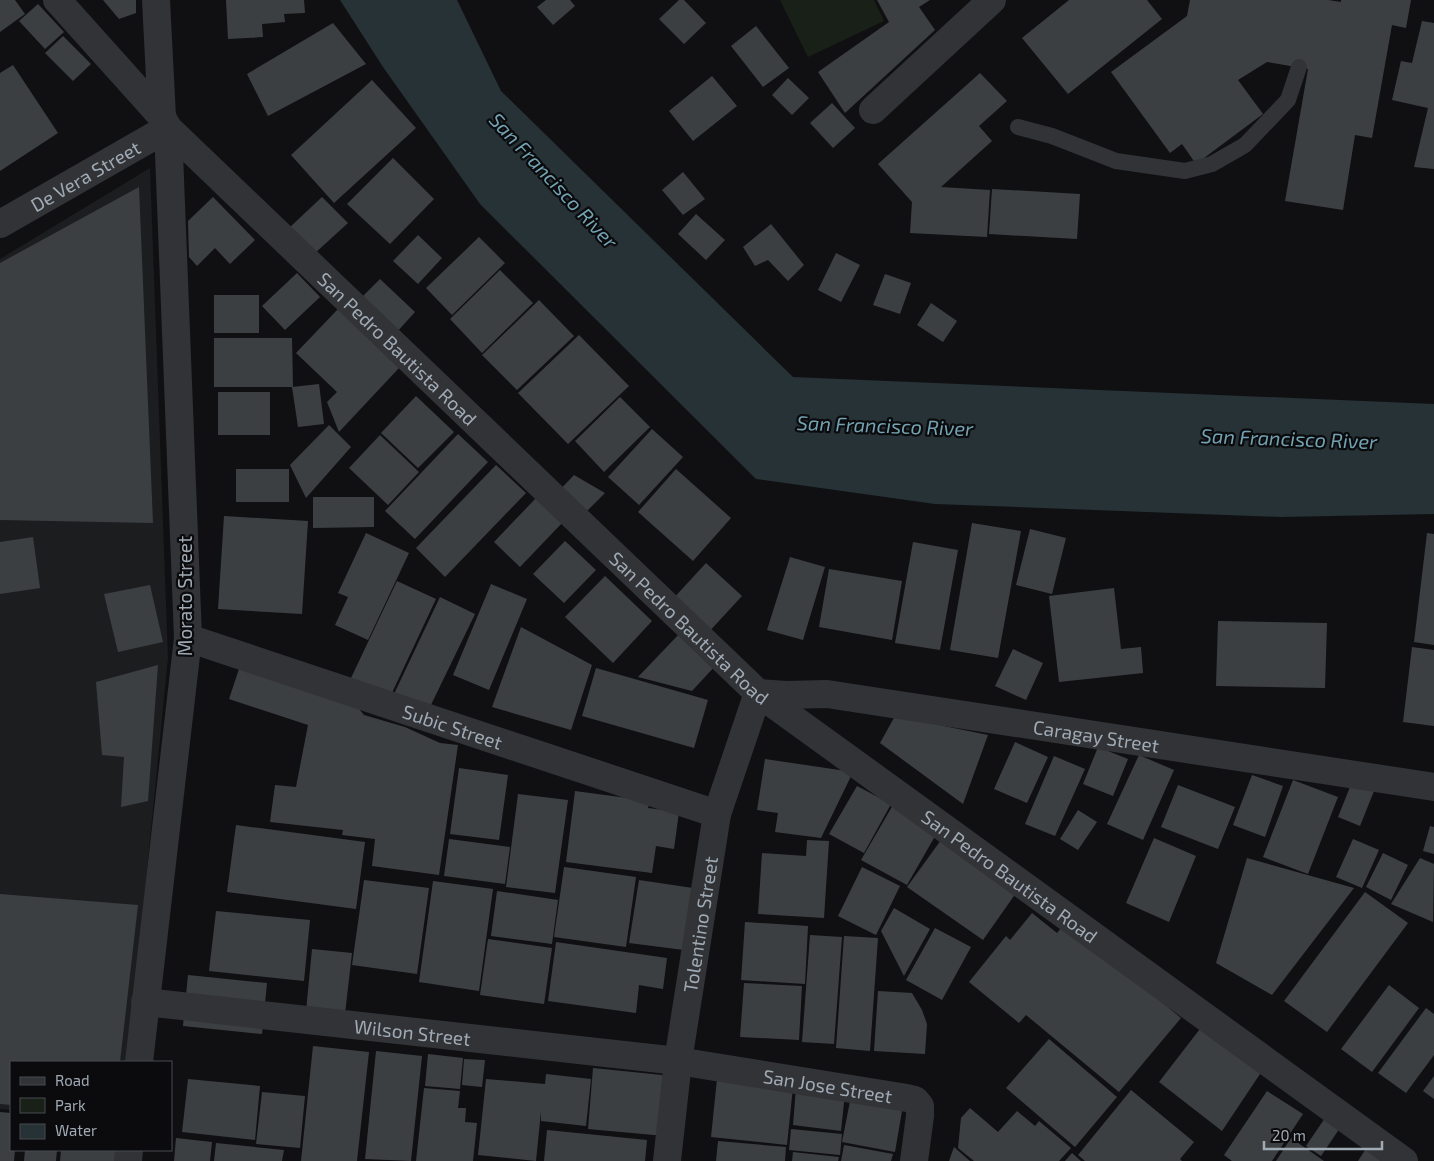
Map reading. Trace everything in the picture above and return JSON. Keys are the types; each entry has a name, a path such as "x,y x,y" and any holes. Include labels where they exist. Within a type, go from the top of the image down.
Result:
{"street":[{"name":"San Pedro Bautista Road","path":"57,0 165,122 758,693 1404,1161"},
{"name":"Morato Street","path":"139,1061 188,638 165,122 156,0"},
{"path":"872,110 992,0"},
{"name":"De Vera Street","path":"0,224 165,122"},
{"name":"Subic Street","path":"188,638 717,814"},
{"name":"Caragay Street","path":"758,693 786,695 828,694 1434,786"},
{"name":"Tolentino Street","path":"667,1161 678,1061 717,814 758,693"},
{"name":"Wilson Street","path":"145,1002 678,1061"},
{"name":"San Jose Street","path":"678,1061 915,1100 920,1106 920,1116 914,1161"}],"lane":[{"path":"1018,126 1052,136 1116,161 1185,170 1212,164 1245,145 1288,100 1299,67"}],"shaded area":[{"path":"150,168 168,658 128,1061 10,1061 10,1110 0,1109 0,259"}],"green space":[{"path":"780,0 874,0 884,21 808,57"}],"water":[{"name":"San Francisco River","path":"340,0 457,0 501,91 793,377 1434,404 1434,514 1281,517 935,504 756,479 480,204 383,67"}],"building":[{"path":"0,0 15,0 25,14 0,32"},
{"path":"103,0 136,0 136,13 119,19"},
{"path":"226,0 304,0 305,13 284,14 285,22 262,24 263,37 228,39"},
{"path":"546,0 570,0 575,6 553,25 537,7"},
{"path":"679,0 684,0 706,23 684,44 659,19"},
{"path":"877,0 930,0 919,7 935,30 845,113 818,72 889,22"},
{"path":"1069,0 1147,0 1162,19 1068,94 1022,38"},
{"path":"1190,0 1328,0 1341,2 1341,0 1411,0 1406,28 1392,25 1372,138 1355,135 1343,210 1285,201 1308,69 1267,62 1238,80 1263,114 1196,164 1182,144 1170,153 1111,72 1187,16"},
{"path":"38,4 64,32 45,49 19,21"},
{"path":"1422,21 1434,23 1434,169 1414,167 1428,108 1392,100 1401,61 1412,63"},
{"path":"333,23 366,64 268,116 247,74"},
{"path":"756,26 789,68 763,87 731,46"},
{"path":"63,36 91,64 73,81 45,53"},
{"path":"13,65 58,133 0,171 0,73"},
{"path":"980,73 1007,101 979,126 992,141 941,187 990,190 987,237 910,233 912,202 878,164"},
{"path":"712,76 737,106 693,141 669,111"},
{"path":"788,78 809,98 792,115 772,95"},
{"path":"372,80 416,128 334,203 291,155"},
{"path":"832,103 855,128 833,148 810,123"},
{"path":"393,158 434,199 390,244 347,204"},
{"path":"683,172 705,199 683,215 662,190"},
{"path":"139,187 153,523 0,520 0,263"},
{"path":"992,189 1080,194 1077,239 989,234"},
{"path":"213,197 255,240 230,264 215,248 197,266 189,257 188,221"},
{"path":"322,197 348,223 314,254 289,228"},
{"path":"696,214 725,240 706,260 678,234"},
{"path":"771,224 804,265 788,281 768,260 755,266 743,247"},
{"path":"418,235 442,258 418,284 393,261"},
{"path":"479,237 505,263 452,315 426,288"},
{"path":"836,253 860,265 841,302 818,290"},
{"path":"500,270 533,303 482,353 450,319"},
{"path":"297,273 320,297 285,330 262,306"},
{"path":"885,274 911,283 900,314 873,305"},
{"path":"380,279 415,312 396,333 360,299"},
{"path":"214,295 259,295 259,333 214,333"},
{"path":"539,300 574,336 517,390 482,355"},
{"path":"931,303 957,321 943,342 917,325"},
{"path":"338,309 399,368 339,432 327,402 337,392 296,353"},
{"path":"579,335 629,386 568,444 518,393"},
{"path":"214,338 292,338 293,387 214,387"},
{"path":"319,384 324,424 298,427 292,387"},
{"path":"218,392 270,392 270,435 218,435"},
{"path":"416,396 454,432 418,468 381,433"},
{"path":"620,397 650,427 604,472 575,441"},
{"path":"329,425 351,447 306,498 290,465"},
{"path":"652,429 683,457 639,505 608,477"},
{"path":"458,434 488,462 415,539 385,511"},
{"path":"380,435 419,472 388,505 349,468"},
{"path":"496,465 526,493 445,577 416,548"},
{"path":"236,469 289,469 289,502 236,502"},
{"path":"676,469 731,518 693,561 638,512"},
{"path":"574,475 605,493 585,513 554,496"},
{"path":"313,497 374,497 374,527 313,528"},
{"path":"537,497 563,522 520,567 494,542"},
{"path":"224,516 308,521 302,614 218,609"},
{"path":"972,523 1021,531 998,658 950,650"},
{"path":"1030,529 1066,538 1052,594 1016,585"},
{"path":"366,533 409,553 368,640 335,625 348,597 338,593"},
{"path":"1427,533 1434,534 1434,645 1414,642"},
{"path":"33,537 40,588 0,594 0,542"},
{"path":"565,541 596,570 564,603 533,574"},
{"path":"913,542 958,550 940,650 895,643"},
{"path":"790,557 825,567 803,640 767,630"},
{"path":"706,563 742,596 706,635 671,601"},
{"path":"829,569 902,581 892,640 819,627"},
{"path":"605,576 652,621 613,663 565,617"},
{"path":"397,581 436,599 390,697 351,678"},
{"path":"491,584 527,599 489,690 453,675"},
{"path":"150,585 163,642 118,652 104,594"},
{"path":"1114,588 1121,649 1141,647 1143,673 1059,682 1049,596"},
{"path":"440,597 475,614 429,709 394,694"},
{"path":"1218,621 1327,623 1325,688 1216,686"},
{"path":"521,627 592,665 571,730 492,707"},
{"path":"681,632 716,665 692,691 638,677"},
{"path":"1412,647 1434,650 1434,726 1403,722"},
{"path":"1013,649 1043,663 1026,700 995,686"},
{"path":"158,665 148,801 121,807 124,757 102,755 96,682"},
{"path":"240,666 354,703 364,715 405,727 440,743 458,745 439,875 372,866 375,839 342,835 343,830 270,822 275,785 296,787 308,725 229,699"},
{"path":"596,668 708,700 694,748 582,716"},
{"path":"895,716 988,735 963,804 880,743"},
{"path":"1015,742 1048,757 1027,803 994,789"},
{"path":"1098,747 1128,759 1113,796 1083,784"},
{"path":"1139,755 1174,770 1143,840 1107,824"},
{"path":"1054,756 1085,769 1055,836 1025,824"},
{"path":"765,759 853,772 821,838 775,832 778,813 757,810"},
{"path":"459,768 508,775 499,840 450,834"},
{"path":"1252,775 1283,786 1265,837 1233,825"},
{"path":"1293,780 1338,797 1308,874 1263,857"},
{"path":"1352,782 1374,791 1360,826 1338,817"},
{"path":"1178,785 1235,807 1218,849 1161,827"},
{"path":"857,786 891,804 864,853 829,834"},
{"path":"575,791 650,801 648,808 679,812 674,849 656,846 652,873 566,862"},
{"path":"518,794 568,800 555,893 506,887"},
{"path":"893,805 938,831 907,885 861,860"},
{"path":"1078,810 1097,822 1078,850 1060,839"},
{"path":"236,825 365,842 356,909 227,892"},
{"path":"1430,826 1434,827 1434,854 1423,851"},
{"path":"1154,838 1196,856 1169,922 1126,903"},
{"path":"449,839 510,847 505,884 444,876"},
{"path":"1353,839 1379,850 1362,888 1336,877"},
{"path":"807,840 829,841 824,918 758,914 762,853 806,856"},
{"path":"941,840 1016,893 983,940 907,887"},
{"path":"1383,853 1408,865 1391,900 1366,887"},
{"path":"1247,858 1354,888 1272,995 1216,963"},
{"path":"1420,858 1434,864 1433,922 1391,904"},
{"path":"564,867 636,877 626,947 554,937"},
{"path":"862,867 900,886 876,935 838,916"},
{"path":"364,880 429,888 417,974 352,965"},
{"path":"639,880 693,888 684,950 629,943"},
{"path":"433,881 493,889 479,991 419,982"},
{"path":"497,891 558,900 552,944 491,936"},
{"path":"1365,892 1408,923 1327,1032 1284,1001"},
{"path":"0,894 138,905 120,1061 10,1061 10,1105 0,1104"},
{"path":"894,908 930,929 904,976 881,931"},
{"path":"216,911 310,920 304,981 209,971"},
{"path":"1032,913 1057,933 1065,923 1181,1018 1119,1092 1026,1015 1019,1023 969,982 1006,936 1010,940"},
{"path":"745,922 808,926 805,984 741,980"},
{"path":"935,928 971,947 942,1000 906,980"},
{"path":"810,935 842,937 834,1044 802,1042"},
{"path":"844,936 878,938 870,1051 836,1048"},
{"path":"488,939 552,948 544,1004 480,995"},
{"path":"556,942 667,958 663,989 639,985 636,1013 548,1001"},
{"path":"312,949 352,953 345,1014 306,1011"},
{"path":"188,975 267,983 262,1034 183,1026"},
{"path":"744,983 802,986 799,1040 740,1037"},
{"path":"1389,985 1419,1008 1372,1072 1341,1049"},
{"path":"878,991 912,993 922,1010 927,1024 925,1054 874,1051"},
{"path":"1426,1008 1434,1014 1434,1055 1406,1093 1378,1073"},
{"path":"1203,1025 1262,1071 1222,1131 1159,1082"},
{"path":"1049,1039 1117,1097 1075,1147 1006,1088"},
{"path":"313,1046 369,1052 357,1161 301,1161"},
{"path":"376,1051 422,1056 411,1161 365,1159"},
{"path":"428,1054 463,1058 460,1089 425,1086"},
{"path":"464,1059 485,1060 482,1087 462,1085"},
{"path":"593,1068 662,1075 670,1085 665,1136 588,1129"},
{"path":"546,1074 591,1079 586,1126 541,1121 541,1111 536,1161 478,1155 486,1079 545,1084"},
{"path":"1434,1076 1434,1099 1423,1091"},
{"path":"188,1079 260,1086 255,1140 182,1132"},
{"path":"717,1079 793,1087 787,1145 711,1137"},
{"path":"424,1088 460,1091 458,1108 466,1108 465,1122 477,1123 473,1161 416,1161"},
{"path":"796,1088 845,1093 841,1131 793,1125"},
{"path":"1131,1090 1194,1142 1180,1159 1182,1161 1085,1161 1078,1155"},
{"path":"1267,1091 1303,1114 1272,1161 1232,1161 1224,1155"},
{"path":"262,1092 305,1096 300,1148 256,1144"},
{"path":"851,1096 903,1105 895,1152 842,1142"},
{"path":"970,1108 998,1132 1017,1111 1035,1126 1039,1121 1071,1148 1059,1161 974,1161 958,1148 961,1118"},
{"path":"0,1112 10,1113 10,1151 15,1151 14,1161 0,1161"},
{"path":"1327,1115 1342,1125 1321,1156 1306,1146"},
{"path":"791,1129 842,1134 840,1155 789,1150"},
{"path":"547,1130 647,1140 645,1161 544,1161"},
{"path":"176,1138 212,1142 210,1161 174,1161"},
{"path":"1291,1138 1324,1161 1276,1161"},
{"path":"718,1141 786,1147 785,1161 716,1161"},
{"path":"216,1143 284,1150 282,1161 214,1161"},
{"path":"844,1145 893,1154 891,1161 841,1161"},
{"path":"954,1147 970,1161 949,1161"},
{"path":"1367,1147 1388,1161 1358,1161"},
{"path":"25,1151 57,1151 56,1161 24,1161"},
{"path":"61,1151 118,1151 117,1161 60,1161"},
{"path":"793,1152 839,1157 838,1161 792,1161"},
{"path":"1072,1153 1081,1161 1065,1161"}]}
